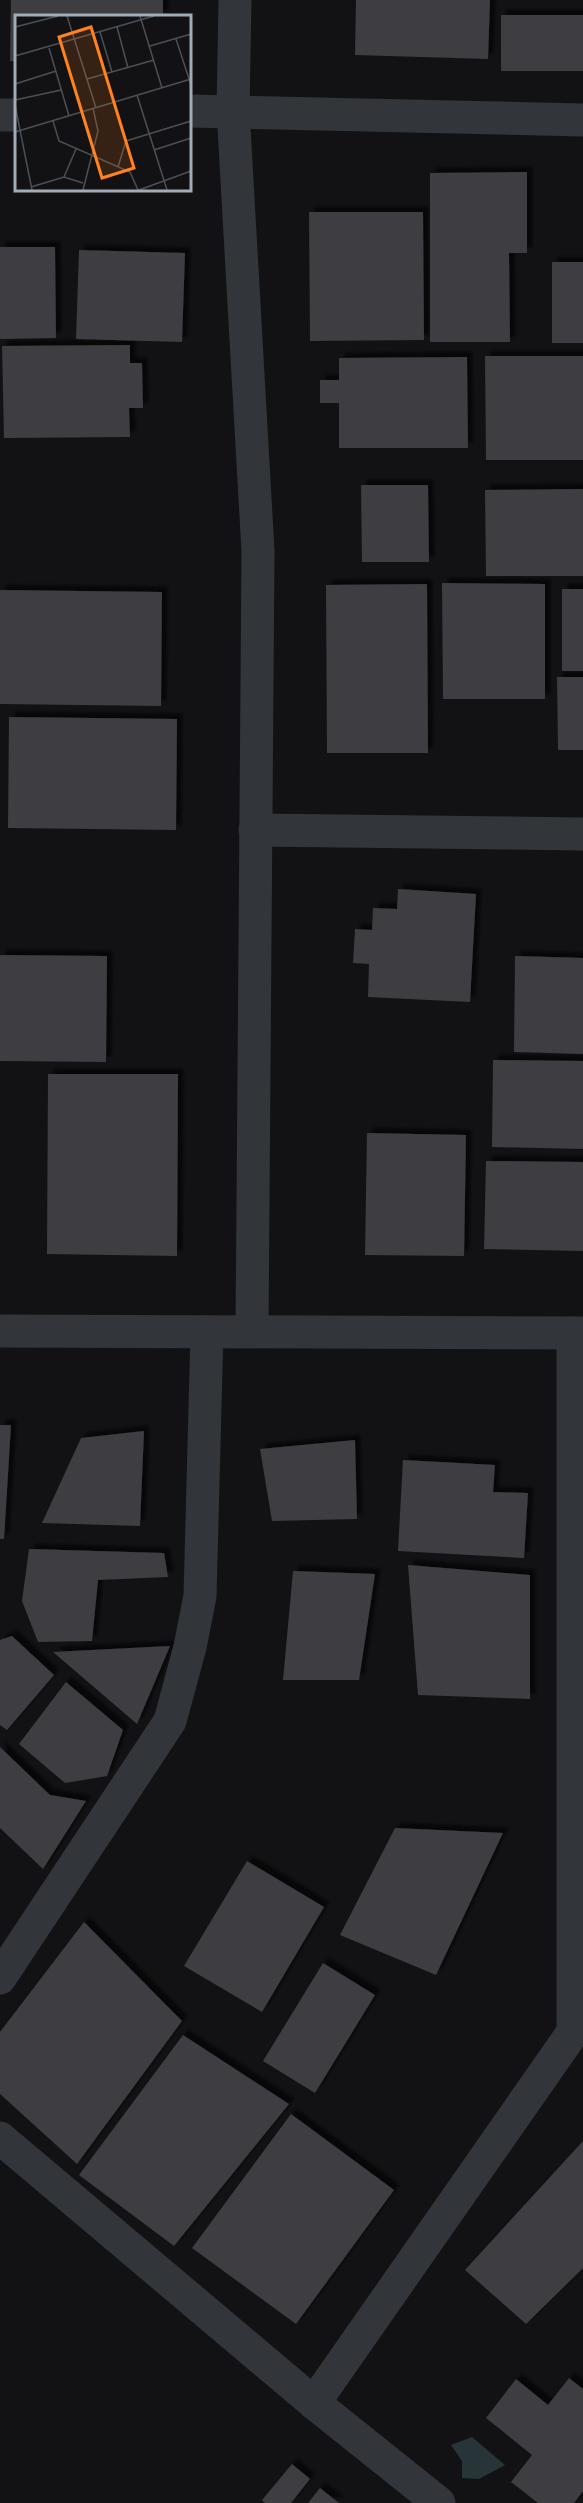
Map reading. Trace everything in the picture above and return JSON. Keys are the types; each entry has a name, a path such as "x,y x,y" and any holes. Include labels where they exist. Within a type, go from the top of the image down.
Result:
{"street":[{"path":"235,0 233,110 258,551 252,1331"},
{"path":"190,111 233,110 583,120"},
{"path":"255,830 583,834"},
{"path":"0,1331 578,1333 578,2032 314,2403"},
{"path":"0,1977 170,1720 190,1647 200,1596 207,1332"},
{"path":"0,2138 314,2403 440,2503"}],"shaded area":[{"path":"472,2437 505,2465 479,2479 462,2478 462,2461 451,2445"}],"building":[{"path":"11,0 163,0 163,15 15,15 15,61 10,61"},
{"path":"356,0 490,0 488,59 355,55"},
{"path":"501,15 583,15 583,71 501,71"},
{"path":"527,172 527,253 509,253 510,342 430,342 430,173"},
{"path":"309,212 423,212 424,340 310,341"},
{"path":"0,247 55,247 56,338 0,339"},
{"path":"79,250 185,253 182,342 76,339"},
{"path":"552,262 583,262 583,343 552,343"},
{"path":"130,345 130,363 142,363 143,408 129,408 130,437 4,438 2,346"},
{"path":"485,356 583,356 583,460 486,460"},
{"path":"467,357 468,448 339,448 339,403 320,403 320,380 339,380 339,358"},
{"path":"361,485 428,485 429,562 362,562"},
{"path":"583,489 583,576 486,576 485,490"},
{"path":"442,583 545,584 545,699 443,699"},
{"path":"427,584 428,753 327,753 326,585"},
{"path":"562,589 583,589 583,671 562,671"},
{"path":"0,590 162,592 161,706 0,704"},
{"path":"557,677 583,677 583,750 558,750"},
{"path":"9,717 177,719 176,830 8,828"},
{"path":"398,889 476,894 470,1002 368,997 369,964 353,963 355,929 372,930 373,908 397,909"},
{"path":"0,955 107,956 106,1062 0,1061"},
{"path":"515,956 583,958 583,1054 514,1052"},
{"path":"493,1060 583,1061 583,1149 492,1147"},
{"path":"48,1074 178,1074 177,1256 47,1254"},
{"path":"367,1133 466,1135 464,1256 365,1255"},
{"path":"486,1161 583,1162 583,1251 484,1249"},
{"path":"0,1425 11,1425 4,1539 0,1539"},
{"path":"144,1431 140,1526 42,1523 81,1438"},
{"path":"355,1440 357,1519 272,1521 260,1449"},
{"path":"403,1460 495,1465 493,1492 528,1493 524,1558 398,1551"},
{"path":"29,1549 164,1553 168,1577 98,1580 92,1641 38,1642 22,1601"},
{"path":"408,1565 530,1575 530,1699 418,1695"},
{"path":"293,1571 375,1574 359,1680 283,1680"},
{"path":"12,1636 54,1675 7,1730 0,1725 0,1640"},
{"path":"170,1646 137,1724 53,1652"},
{"path":"66,1682 123,1730 107,1776 65,1783 19,1744"},
{"path":"0,1747 50,1795 86,1801 43,1869 0,1828"},
{"path":"395,1828 503,1833 436,1975 340,1935"},
{"path":"247,1861 324,1907 262,2012 184,1966"},
{"path":"84,1922 182,2021 77,2164 0,2094 0,2032"},
{"path":"323,1963 375,1995 315,2093 263,2061"},
{"path":"183,2035 289,2104 174,2246 79,2175"},
{"path":"291,2114 394,2190 296,2324 192,2248"},
{"path":"583,2141 583,2268 526,2324 465,2270"},
{"path":"569,2378 583,2389 583,2491 574,2503 538,2503 511,2482 532,2455 486,2418 516,2379 548,2405"},
{"path":"292,2464 310,2479 291,2503 265,2503 262,2500"},
{"path":"320,2488 339,2503 308,2503"}]}
